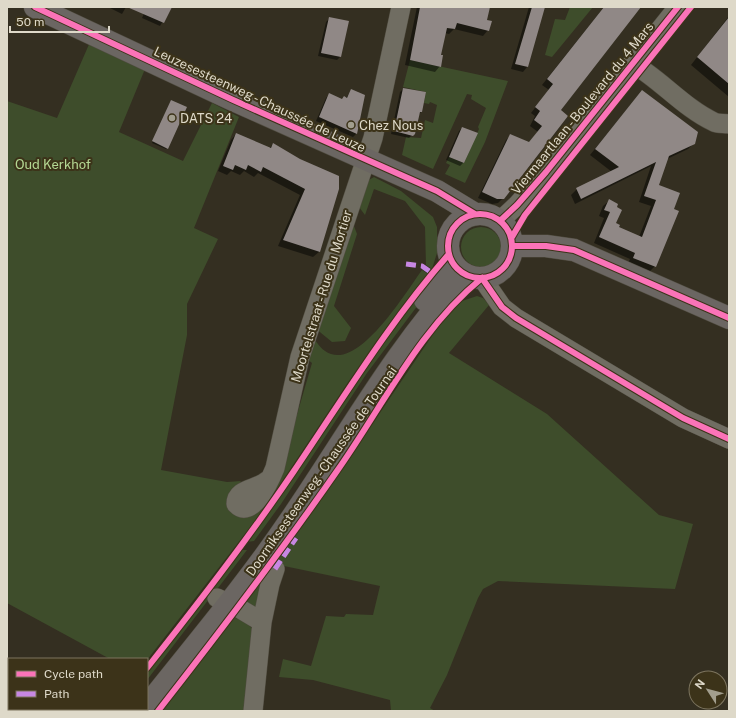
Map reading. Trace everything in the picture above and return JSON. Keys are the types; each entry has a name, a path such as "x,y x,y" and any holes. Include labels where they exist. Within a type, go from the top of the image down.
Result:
{"main road":[{"name":"Leuzesesteenweg - Chaussée de Leuze","path":"35,7 423,186 475,214"},
{"name":"Leuzesesteenweg - Chaussée de Leuze","path":"423,186 448,216 452,229"},
{"path":"475,214 490,214 501,220 509,230 513,246 512,253 506,266 496,275 467,272 448,248 452,229 461,220 475,214"},
{"path":"513,246 551,246 574,250 729,318"},
{"name":"Doorniksesteenweg - Chaussée de Tournai","path":"148,686 291,520 392,367 436,307 467,272"},
{"name":"Doorniksesteenweg - Chaussée de Tournai","path":"148,705 222,601"}],"street":[{"name":"Moortelstraat - Rue du Mortier","path":"268,480 275,468 300,357 373,138 401,7"},
{"name":"Viermaartlaan - Boulevard du 4 Mars","path":"501,220 517,205 546,172 678,7"},
{"path":"632,64 643,70 715,123 729,124"},
{"path":"467,272 502,307 516,318 684,418 729,438"},
{"path":"253,711 262,622 270,584 275,569"},
{"path":"222,601 237,607 262,622"}],"green space":[{"path":"570,7 593,7 552,57 545,55 555,19 565,20"},
{"name":"Oud Kerkhof","path":"90,42 145,69 119,132 183,161 212,103 239,117 194,228 218,239 187,304 187,335 161,470 227,482 241,481 234,492 241,512 294,425 312,363 307,359 313,337 323,349 331,354 343,354 356,349 382,324 422,270 428,274 349,381 259,516 148,659 108,658 7,603 7,101 57,118"},
{"path":"410,60 508,81 485,142 465,183 445,174 450,165 446,163 449,157 464,163 479,129 478,127 486,108 471,99 472,95 467,94 433,169 402,155 406,137 421,138 425,120 433,123 437,105 430,102 429,104 424,103 426,92 403,87"},
{"path":"374,177 401,191 433,217 437,227 437,253 432,269 426,265 425,227 405,201 374,189 365,215 356,203 367,181"},
{"path":"351,218 357,234 334,306 351,328 345,341 332,342 315,328"},
{"path":"481,227 492,230 498,236 501,247 498,258 492,264 481,267 470,264 464,258 461,247 464,236 470,230"},
{"path":"432,278 436,281 367,373 281,504 254,541 247,542 292,479 363,371"},
{"path":"477,296 483,298 489,305 449,353 547,414 659,515 693,524 675,589 498,581 483,589 478,598 447,675 430,708 435,711 391,711 390,700 313,680 279,677 283,659 311,666 326,616 344,617 346,614 373,615 380,586 284,566 274,566 256,607 250,607 243,602 327,491 438,327 459,302"},
{"path":"242,550 247,550 215,592 211,590"},
{"path":"206,596 209,599 148,679 148,669"},
{"path":"232,617 245,622 255,633 249,711 161,711"}],"building":[{"path":"127,7 172,7 164,23"},
{"path":"420,7 490,7 487,20 492,21 489,31 457,23 455,29 447,28 441,55 443,55 441,67 410,60"},
{"path":"532,7 545,7 528,67 515,64"},
{"path":"604,7 641,7 561,110 568,116 504,199 497,199 482,192 510,134 529,142 542,126 534,120 540,111 535,107 553,84 547,79"},
{"path":"329,17 349,21 341,57 321,53"},
{"path":"729,17 729,84 697,57"},
{"path":"403,88 426,92 422,112 420,112 415,134 413,136 394,131"},
{"path":"351,89 365,95 357,134 319,117 329,93 342,99 344,96 347,98"},
{"path":"642,90 698,132 695,144 669,156 659,185 680,193 674,209 679,211 656,267 633,258 635,253 599,237 610,212 604,210 609,199 618,204 617,207 622,210 616,223 620,225 619,227 642,237 656,200 644,196 656,162 581,199 576,188 619,167 595,149"},
{"path":"171,100 187,107 168,149 152,141"},
{"path":"462,127 478,133 464,163 449,157"},
{"path":"236,133 271,148 273,143 300,159 339,176 339,189 320,252 283,240 305,189 263,167 261,172 248,165 246,170 235,165 233,170 223,166"}],"marked path":[{"path":"406,264 422,266 432,273"},
{"path":"275,569 296,538"}],"cycle path":[{"path":"35,7 231,99 437,191 475,214"},
{"path":"501,220 517,205 546,172 678,7"},
{"path":"512,237 525,215 691,7"},
{"path":"474,214 486,214 503,223 510,234 512,246 510,258 503,269 486,278 474,278 462,273 453,264 448,252 448,240 453,228 462,219 474,214"},
{"path":"513,246 546,246 574,250 729,318"},
{"path":"148,667 241,546 277,496 349,387 387,333 427,280 449,254"},
{"path":"482,278 502,307 516,318 683,418 729,439"},
{"path":"158,711 294,532 354,446 403,369 421,344 460,298 482,278"}],"place":[{"name":"DATS 24","path":"172,118"},
{"name":"Chez Nous","path":"351,125"}]}
